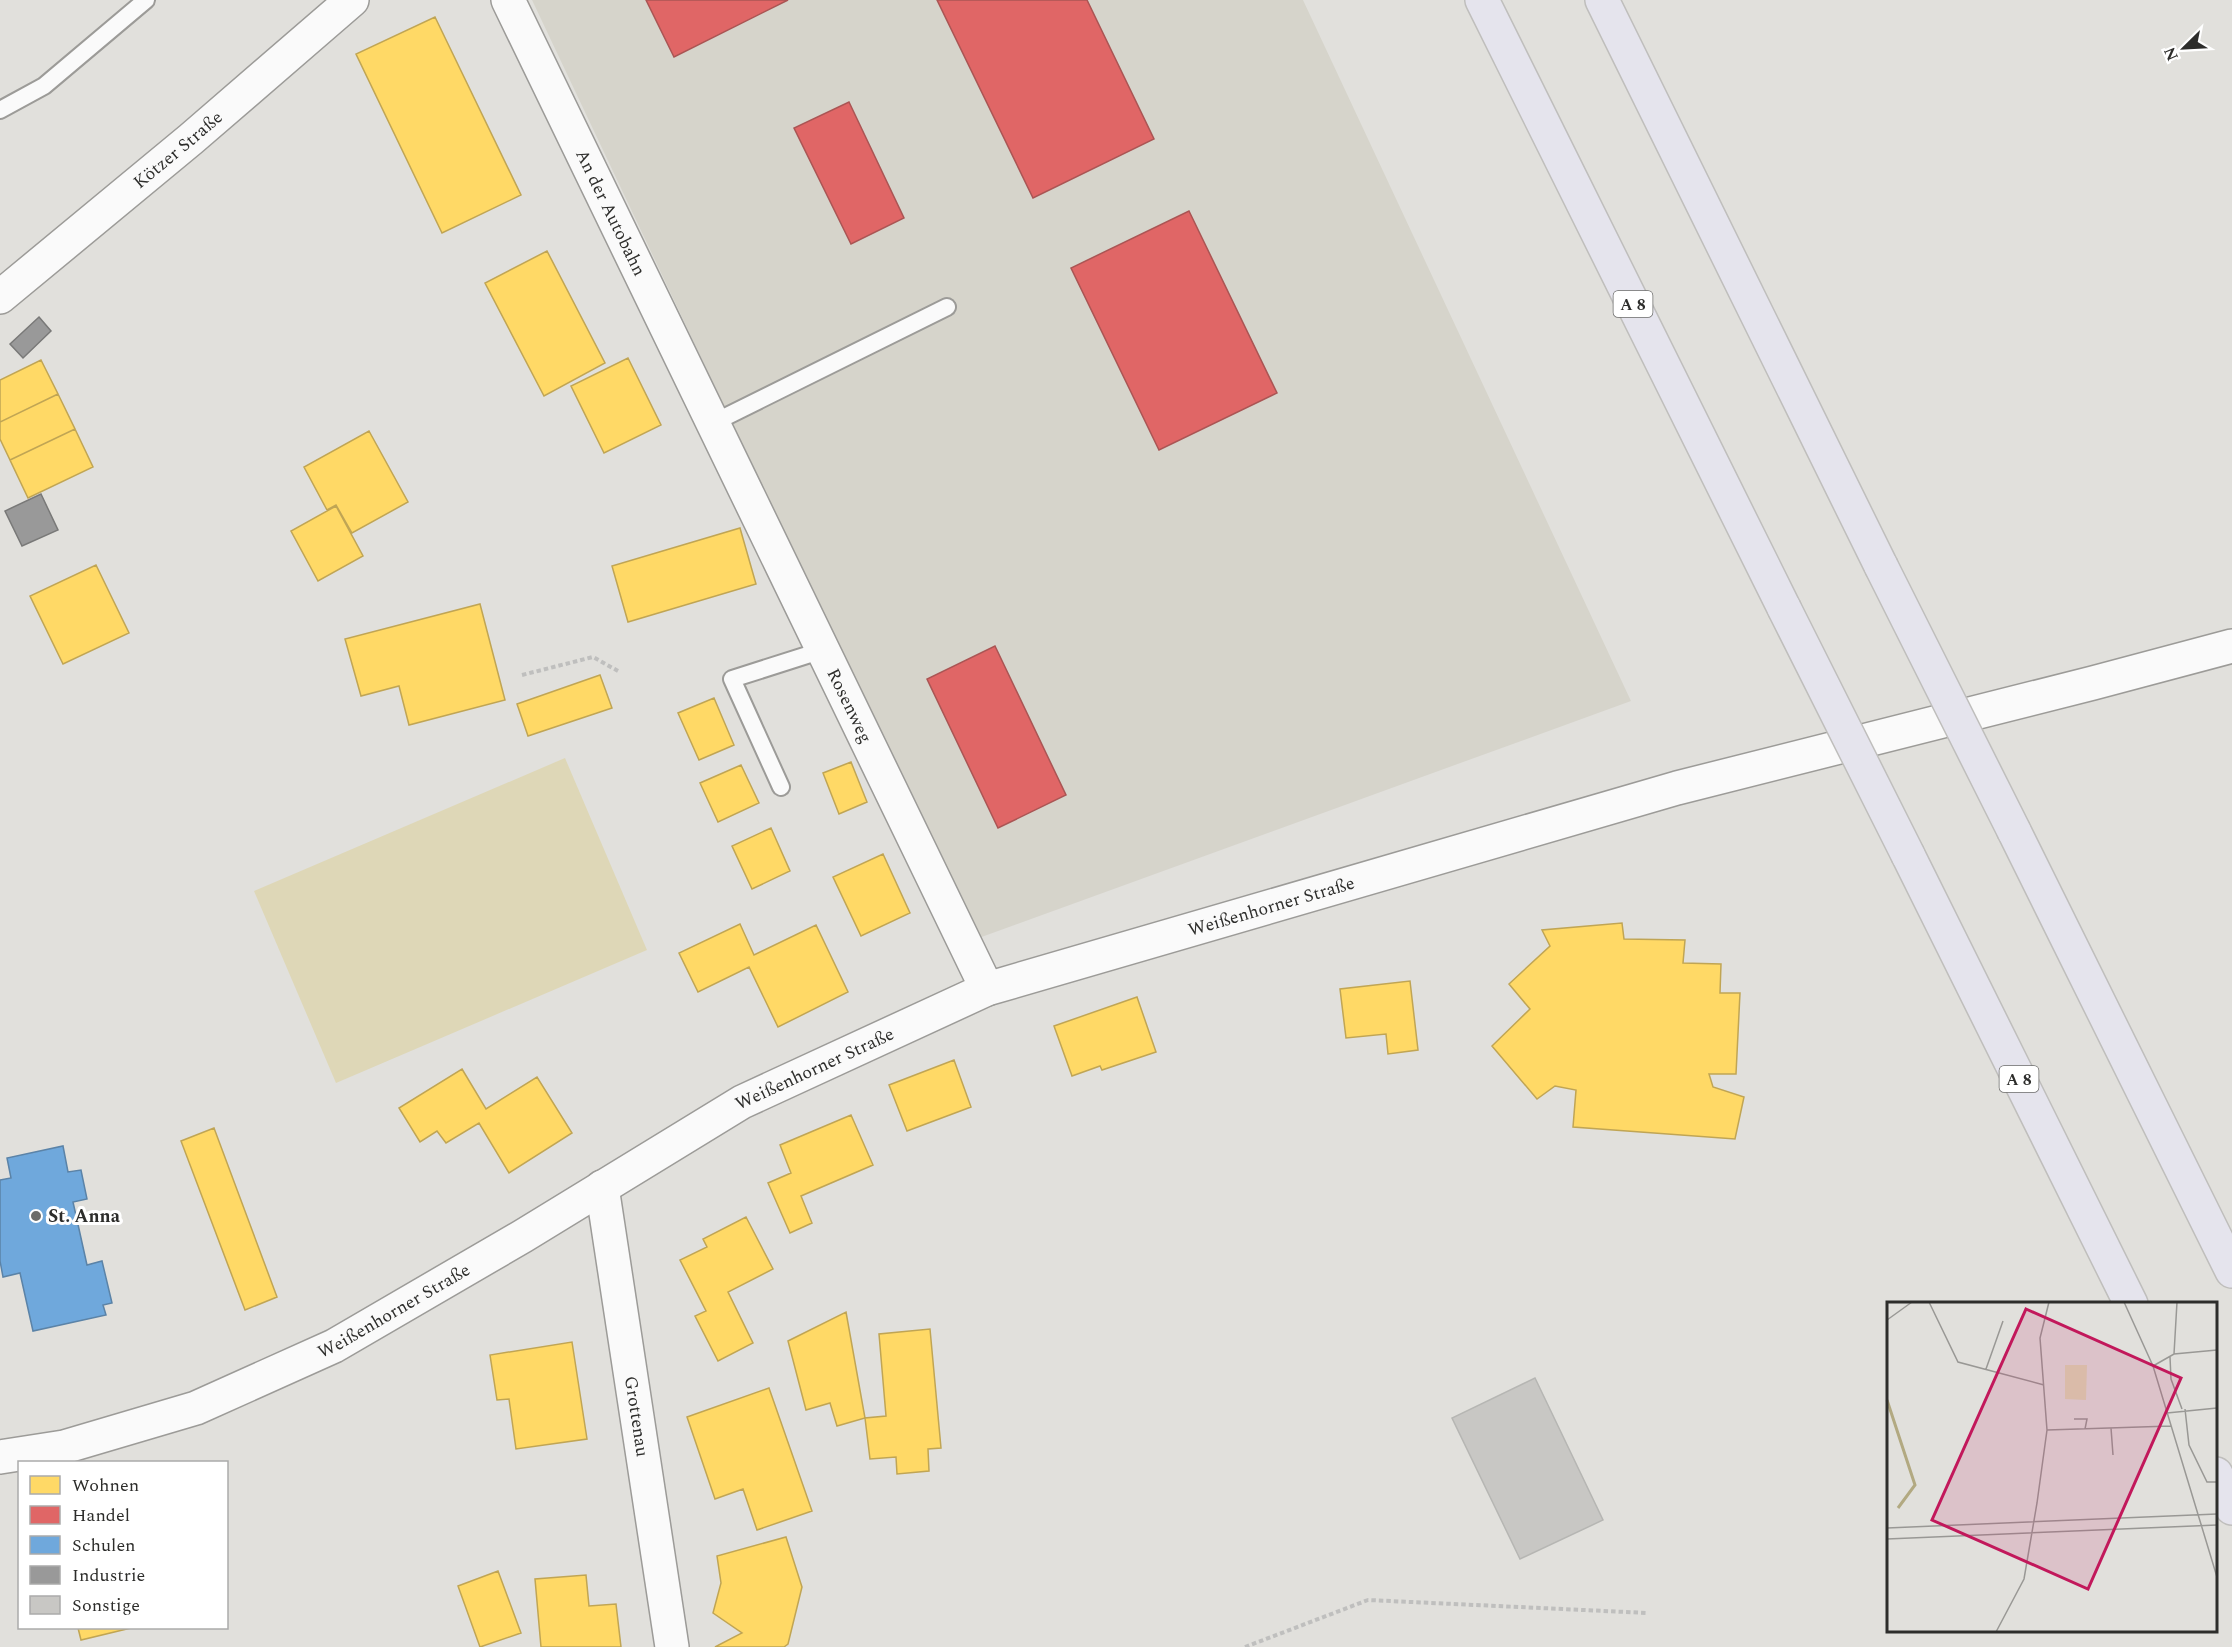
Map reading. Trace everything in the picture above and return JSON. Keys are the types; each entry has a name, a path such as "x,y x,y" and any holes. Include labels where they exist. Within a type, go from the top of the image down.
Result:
{"highway":[{"name":"A 8","path":"1482,0 2130,1302"},
{"path":"1602,0 2232,1271"},
{"path":"2217,1476 2232,1508"}],"main road":[{"name":"Kötzer Straße","path":"0,297 191,139 352,0"},
{"name":"An der Autobahn","path":"508,0 713,423"},
{"name":"Rosenweg","path":"713,423 987,989"},
{"name":"Weißenhorner Straße","path":"0,1457 64,1447 196,1408 334,1346 762,1091 987,989 1677,788 2232,646"},
{"name":"Grottenau","path":"602,1187 672,1647"}],"lane":[{"path":"0,110 44,86 146,0"},
{"path":"713,423 947,307"},
{"path":"781,787 732,679 823,650"}],"path":[{"path":"522,675 593,657 618,671"},
{"path":"1245,1647 1368,1600 1648,1613"}],"shaded area":[{"path":"532,0 1303,0 1631,701 976,939"},
{"path":"565,758 647,950 336,1083 254,891"}],"building: Wohnen":[{"path":"435,17 521,195 442,233 356,54"},
{"path":"547,251 605,363 544,396 485,283"},
{"path":"628,358 661,425 604,453 571,386"},
{"path":"41,360 58,394 0,422 0,380"},
{"path":"58,394 75,429 10,460 0,439 0,422"},
{"path":"75,429 93,467 28,498 10,460"},
{"path":"369,431 408,502 352,533 336,505 327,510 304,467"},
{"path":"336,506 363,556 318,581 291,531"},
{"path":"740,528 756,584 628,622 612,566"},
{"path":"96,565 129,633 63,664 30,596"},
{"path":"480,604 505,700 409,725 399,686 361,696 345,639"},
{"path":"600,675 612,708 528,736 517,704"},
{"path":"714,698 734,745 699,760 678,713"},
{"path":"851,762 867,802 839,814 823,773"},
{"path":"741,765 759,803 718,822 700,783"},
{"path":"771,828 790,871 752,889 732,846"},
{"path":"883,854 910,913 861,936 833,877"},
{"path":"1622,923 1624,939 1685,940 1683,963 1721,964 1720,993 1740,993 1736,1074 1709,1074 1713,1087 1744,1097 1735,1139 1573,1127 1576,1090 1555,1086 1537,1099 1492,1046 1530,1009 1509,984 1550,946 1542,930"},
{"path":"740,924 754,955 816,925 848,992 778,1027 749,967 698,992 679,953"},
{"path":"1410,981 1418,1050 1388,1054 1386,1034 1346,1038 1340,989"},
{"path":"1137,997 1156,1052 1102,1070 1100,1066 1072,1076 1054,1026"},
{"path":"954,1060 971,1107 907,1131 889,1085"},
{"path":"462,1069 486,1109 537,1077 572,1133 509,1173 479,1123 446,1143 437,1131 420,1142 399,1108"},
{"path":"851,1115 873,1165 801,1196 812,1223 790,1233 768,1183 791,1173 780,1145"},
{"path":"214,1128 277,1297 245,1310 181,1141"},
{"path":"746,1217 773,1269 728,1292 753,1343 718,1361 695,1316 706,1311 680,1260 707,1247 703,1239"},
{"path":"846,1312 865,1418 837,1426 830,1403 806,1410 788,1341"},
{"path":"930,1329 941,1448 928,1449 929,1471 897,1474 896,1457 870,1459 865,1418 886,1416 879,1334"},
{"path":"572,1342 587,1439 516,1449 509,1399 497,1400 490,1355"},
{"path":"769,1388 812,1511 757,1530 743,1489 715,1499 687,1417"},
{"path":"786,1537 802,1587 788,1644 784,1647 715,1647 742,1633 713,1613 721,1583 717,1556"},
{"path":"498,1571 521,1633 480,1647 458,1586"},
{"path":"586,1575 589,1606 616,1604 621,1647 541,1647 535,1579"},
{"path":"78,1629 127,1629 81,1640"}],"building: Handel":[{"path":"646,0 788,0 674,57"},
{"path":"937,0 1087,0 1154,139 1033,198"},
{"path":"849,102 904,218 851,244 794,128"},
{"path":"1189,211 1277,393 1159,450 1071,268"},
{"path":"995,646 1066,795 998,828 927,679"}],"building: Schulen":[{"path":"63,1146 68,1172 81,1170 87,1199 73,1202 87,1265 102,1261 112,1303 103,1305 106,1315 33,1331 20,1273 3,1277 0,1261 0,1180 11,1178 7,1158"}],"building: Industrie":[{"path":"39,317 51,331 23,358 10,344"},
{"path":"41,494 58,530 22,546 5,511"}],"building: Sonstige":[{"path":"1535,1378 1603,1520 1520,1559 1452,1418"}],"place":[{"name":"St. Anna","path":"36,1216"}]}
